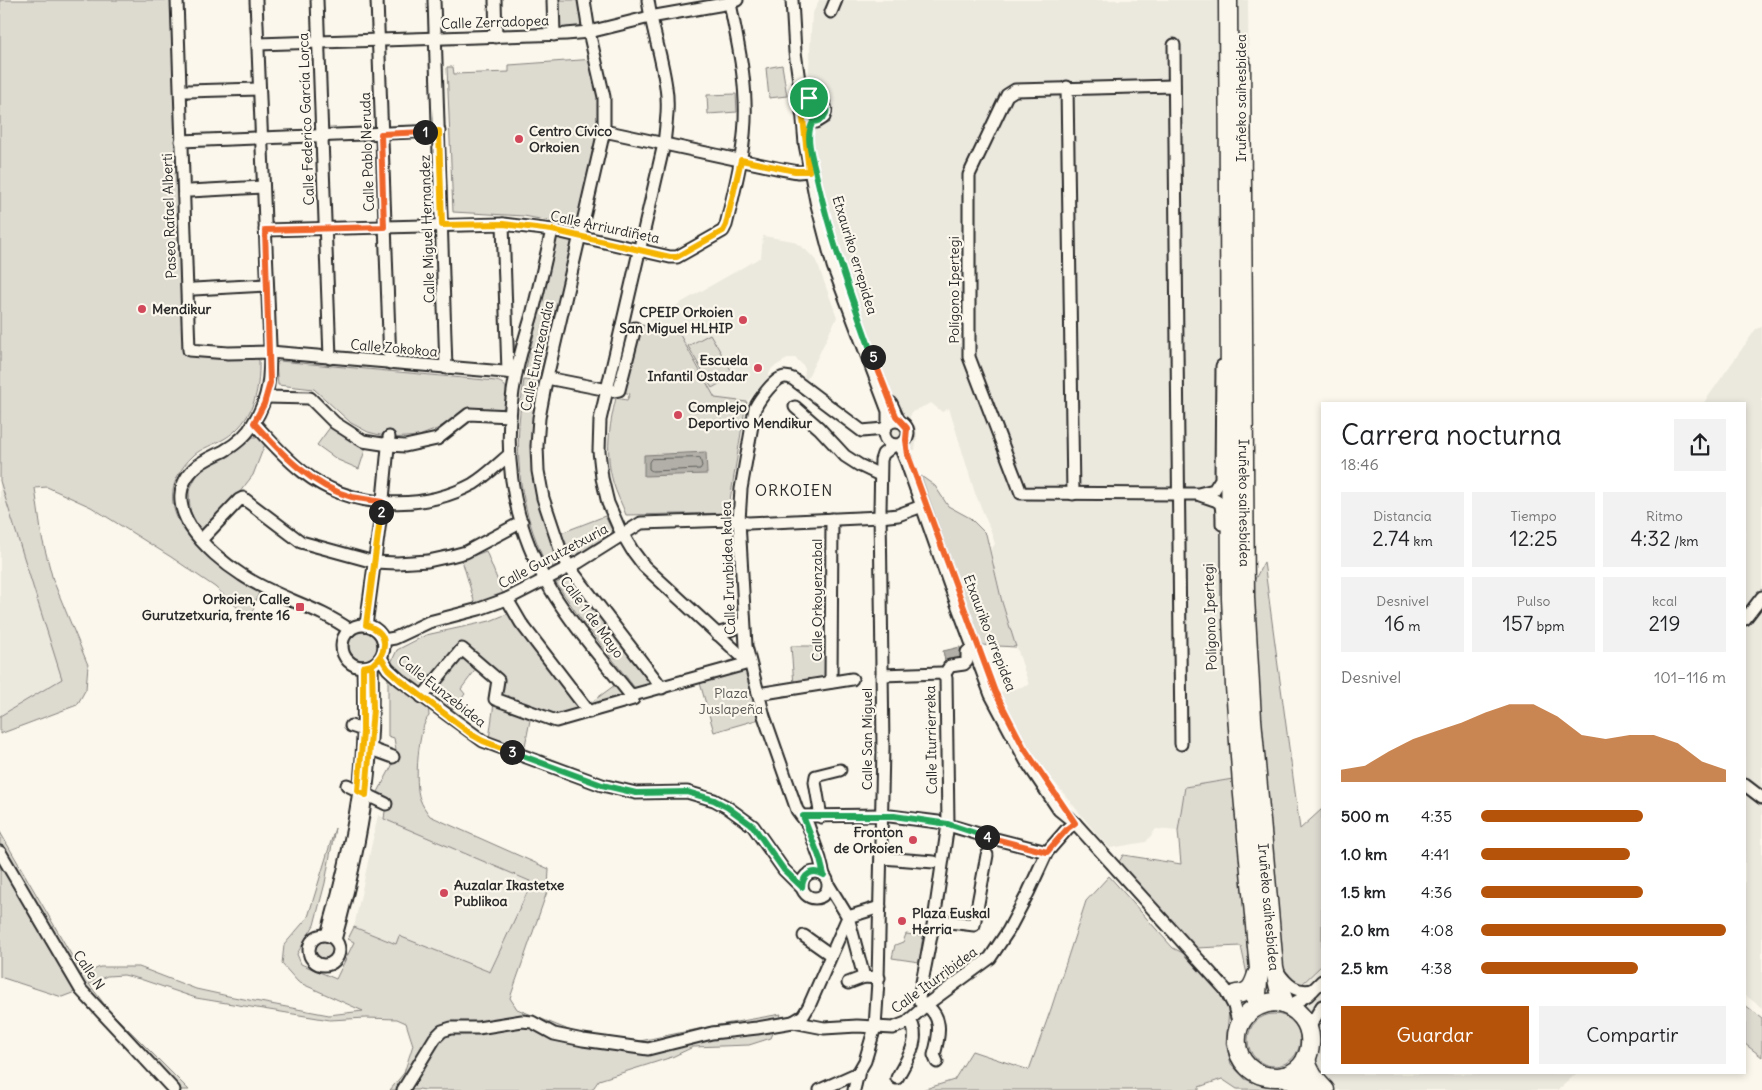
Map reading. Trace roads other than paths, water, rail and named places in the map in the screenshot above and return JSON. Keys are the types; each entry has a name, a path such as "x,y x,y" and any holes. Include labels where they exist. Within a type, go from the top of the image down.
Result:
{"highway":[{"name":"Iruñeko saihesbidea","path":"1228,0 1231,598 1235,686 1240,752 1266,968 1287,1005"},
{"name":"Iruñeko saihesbidea","path":"1240,0 1245,598 1266,968 1256,1006"},
{"name":"Iruñeko saihesbidea","path":"1230,991 1244,994 1250,990 1266,968"},
{"path":"1275,1002 1287,1005 1301,1015 1309,1028 1310,1048 1306,1058 1296,1072 1284,1076 1264,1076 1253,1071 1243,1062 1238,1051 1236,1038 1239,1025 1250,1010 1256,1006 1275,1002"},
{"path":"1306,1058 1308,1068 1313,1077 1325,1090"},
{"path":"1284,1076 1305,1090"}],"street":[{"name":"Paseo Rafael Alberti","path":"177,0 188,350 228,353 270,352"},
{"path":"256,0 270,383 266,398 254,423 240,440 197,466 187,476 183,485 181,500 184,516 201,540 242,575 286,599 333,618 350,630"},
{"name":"Calle Federico García Lorca","path":"317,0 330,358"},
{"name":"Calle Pablo Neruda","path":"377,0 390,363"},
{"name":"Calle Miguel Hernandez","path":"434,0 446,368"},
{"path":"495,0 496,37"},
{"path":"553,0 554,35"},
{"name":"Calle Euntzeandia","path":"584,0 589,32 604,97 604,131 539,418 538,471 551,525 569,568 662,688"},
{"path":"648,0 666,87 667,108 664,144 600,420 599,451 602,478 608,504 623,535 644,566 749,663"},
{"name":"Etxauriko errepidea","path":"792,0 809,171 833,266 888,411 890,424"},
{"path":"831,12 836,0"},
{"name":"Calle Zerradopea","path":"258,44 554,35 589,32 650,17 734,1"},
{"name":"Calle Arriurdiñeta","path":"265,230 503,224 552,230 677,257 723,231 741,160 745,124 745,99 734,1"},
{"path":"1174,45 1181,744"},
{"path":"799,80 813,97 820,99 826,105 822,120 813,122 806,120 802,110 806,100 813,97"},
{"name":"Polígono Ipertegi","path":"1174,86 1067,87 1015,90 1007,95 969,175 969,357 1021,493 1198,494 1215,498 1219,501 1222,509 1223,588 1229,698 1240,752"},
{"path":"1067,87 1073,494"},
{"path":"187,91 259,89"},
{"name":"Etxauriko errepidea","path":"813,122 810,127 809,136 825,214 835,251 889,400 890,424"},
{"path":"181,141 439,131"},
{"path":"604,131 795,171 809,171"},
{"path":"190,190 263,188"},
{"path":"503,224 512,373"},
{"name":"Calle 1 de Mayo","path":"552,230 538,292 512,373 509,456 513,489 530,547 563,608 629,693 633,695"},
{"name":"Polígono Ipertegi","path":"1198,494 1214,490 1222,479 1221,382 1229,240"},
{"path":"194,289 267,285"},
{"path":"547,378 616,391 621,386 635,328"},
{"name":"Calle Zokokoa","path":"270,352 512,373"},
{"name":"Calle Irunbidea kalea","path":"848,917 826,881 820,859 803,816 797,810 764,716 749,663 744,622 740,521 741,489 755,408 759,400 779,379 786,377 793,379 862,431 890,424"},
{"path":"266,398 310,398 336,424 363,441 389,441 405,446 437,439 469,414 510,416"},
{"path":"795,407 820,428 845,456 880,475"},
{"path":"254,423 303,472 318,482 351,497 382,502 412,503 458,491 475,483 509,456"},
{"path":"890,424 905,425 907,428 899,443 886,439 890,424"},
{"path":"366,625 389,441"},
{"name":"Etxauriko errepidea","path":"899,443 972,648 991,696 1022,754 1059,810 1075,823 1230,991 1256,1006"},
{"name":"Etxauriko errepidea","path":"899,443 908,455 995,692 1024,748 1075,823"},
{"name":"Calle San Miguel","path":"854,1090 858,1073 865,1061 875,1027 879,978 882,858 880,475 883,454 899,443"},
{"path":"201,540 243,498 300,542 374,562 420,561 466,552 522,522"},
{"name":"Calle Gurutzetxuria","path":"383,640 395,638 429,622 480,610 547,580 641,523 732,520 748,523 880,517 898,515 922,506"},
{"name":"Calle Orkoyenzabal","path":"831,682 832,519"},
{"path":"1746,618 1762,597"},
{"path":"506,598 521,623 589,712"},
{"path":"717,634 736,628 744,622"},
{"path":"362,793 363,730 372,663 383,652 383,640 377,630 366,625 360,625 350,630 343,640 344,653 351,663 372,663"},
{"name":"Calle Iturrierreka","path":"944,675 950,666 964,664 967,661 967,652 972,648"},
{"path":"422,697 462,649 498,680 495,699 556,721 633,700 633,695 749,663"},
{"path":"331,938 352,874 362,793 371,749 372,663"},
{"name":"Calle Eunzebidea","path":"372,663 388,669 422,697 483,741 602,785 636,793 687,792 721,804 753,826 784,870 802,887"},
{"name":"Calle Iturrierreka","path":"882,675 941,673 946,678 948,824 934,920 919,998 920,1002 933,1009 936,1015 939,1037 934,1055 937,1062"},
{"path":"758,694 852,679"},
{"path":"351,726 363,730"},
{"path":"371,749 393,757"},
{"path":"821,817 815,782 816,776 840,770"},
{"path":"347,785 386,804"},
{"path":"1746,786 1762,798"},
{"path":"803,816 882,815 948,824 1047,852"},
{"name":"Calle Iturribidea","path":"403,1090 435,1038 442,1030 450,1028 478,1028 522,1021 532,1022 554,1034 648,1049 712,1033 793,1022 824,1028 857,1026 893,1028 906,1024 926,1005 990,958 1008,931 1047,852 1068,828 1075,823"},
{"name":"Calle N","path":"0,852 81,990 174,1090"},
{"path":"934,920 974,925 987,855"},
{"path":"882,858 934,862"},
{"path":"817,872 826,881 825,895 815,899 807,896 802,887 804,878 809,873 817,872"},
{"path":"793,1022 803,1016 809,1006 848,917 880,907"},
{"path":"848,917 864,977"},
{"path":"804,936 831,955"},
{"path":"1266,968 1295,990 1305,992 1313,990"},
{"path":"848,983 864,977 879,978"},
{"path":"1287,1005 1308,995 1321,982"},
{"name":"Etxauriko errepidea","path":"1230,991 1239,1025"},
{"path":"1309,1028 1321,1008"},
{"path":"897,1078 916,1038 914,1027 910,1020"},
{"path":"820,1090 858,1073 857,1083 861,1090"}],"water":[{"path":"706,452 707,474 644,476 644,455"},
{"path":"960,647 962,657 945,661 943,651"}],"place":[{"name":"Centro Cívico Orkoien","path":"519,139"},
{"name":"Mendikur","path":"142,309"},
{"name":"CPEIP Orkoien San Miguel HLHIP","path":"743,320"},
{"name":"Escuela Infantil Ostadar","path":"758,368"},
{"name":"Complejo Deportivo Mendikur","path":"678,415"},
{"name":"Orkoien, Calle Gurutzetxuria, frente 16","path":"300,607"},
{"name":"Fronton de Orkoien","path":"913,840"},
{"name":"Auzalar Ikastetxe Publikoa","path":"444,893"},
{"name":"Plaza Euskal Herria","path":"902,921"}],"district":[{"name":"ORKOIEN","path":"794,490"}],"park label":[{"name":"Plaza Juslapeña","path":"731,702"}]}
